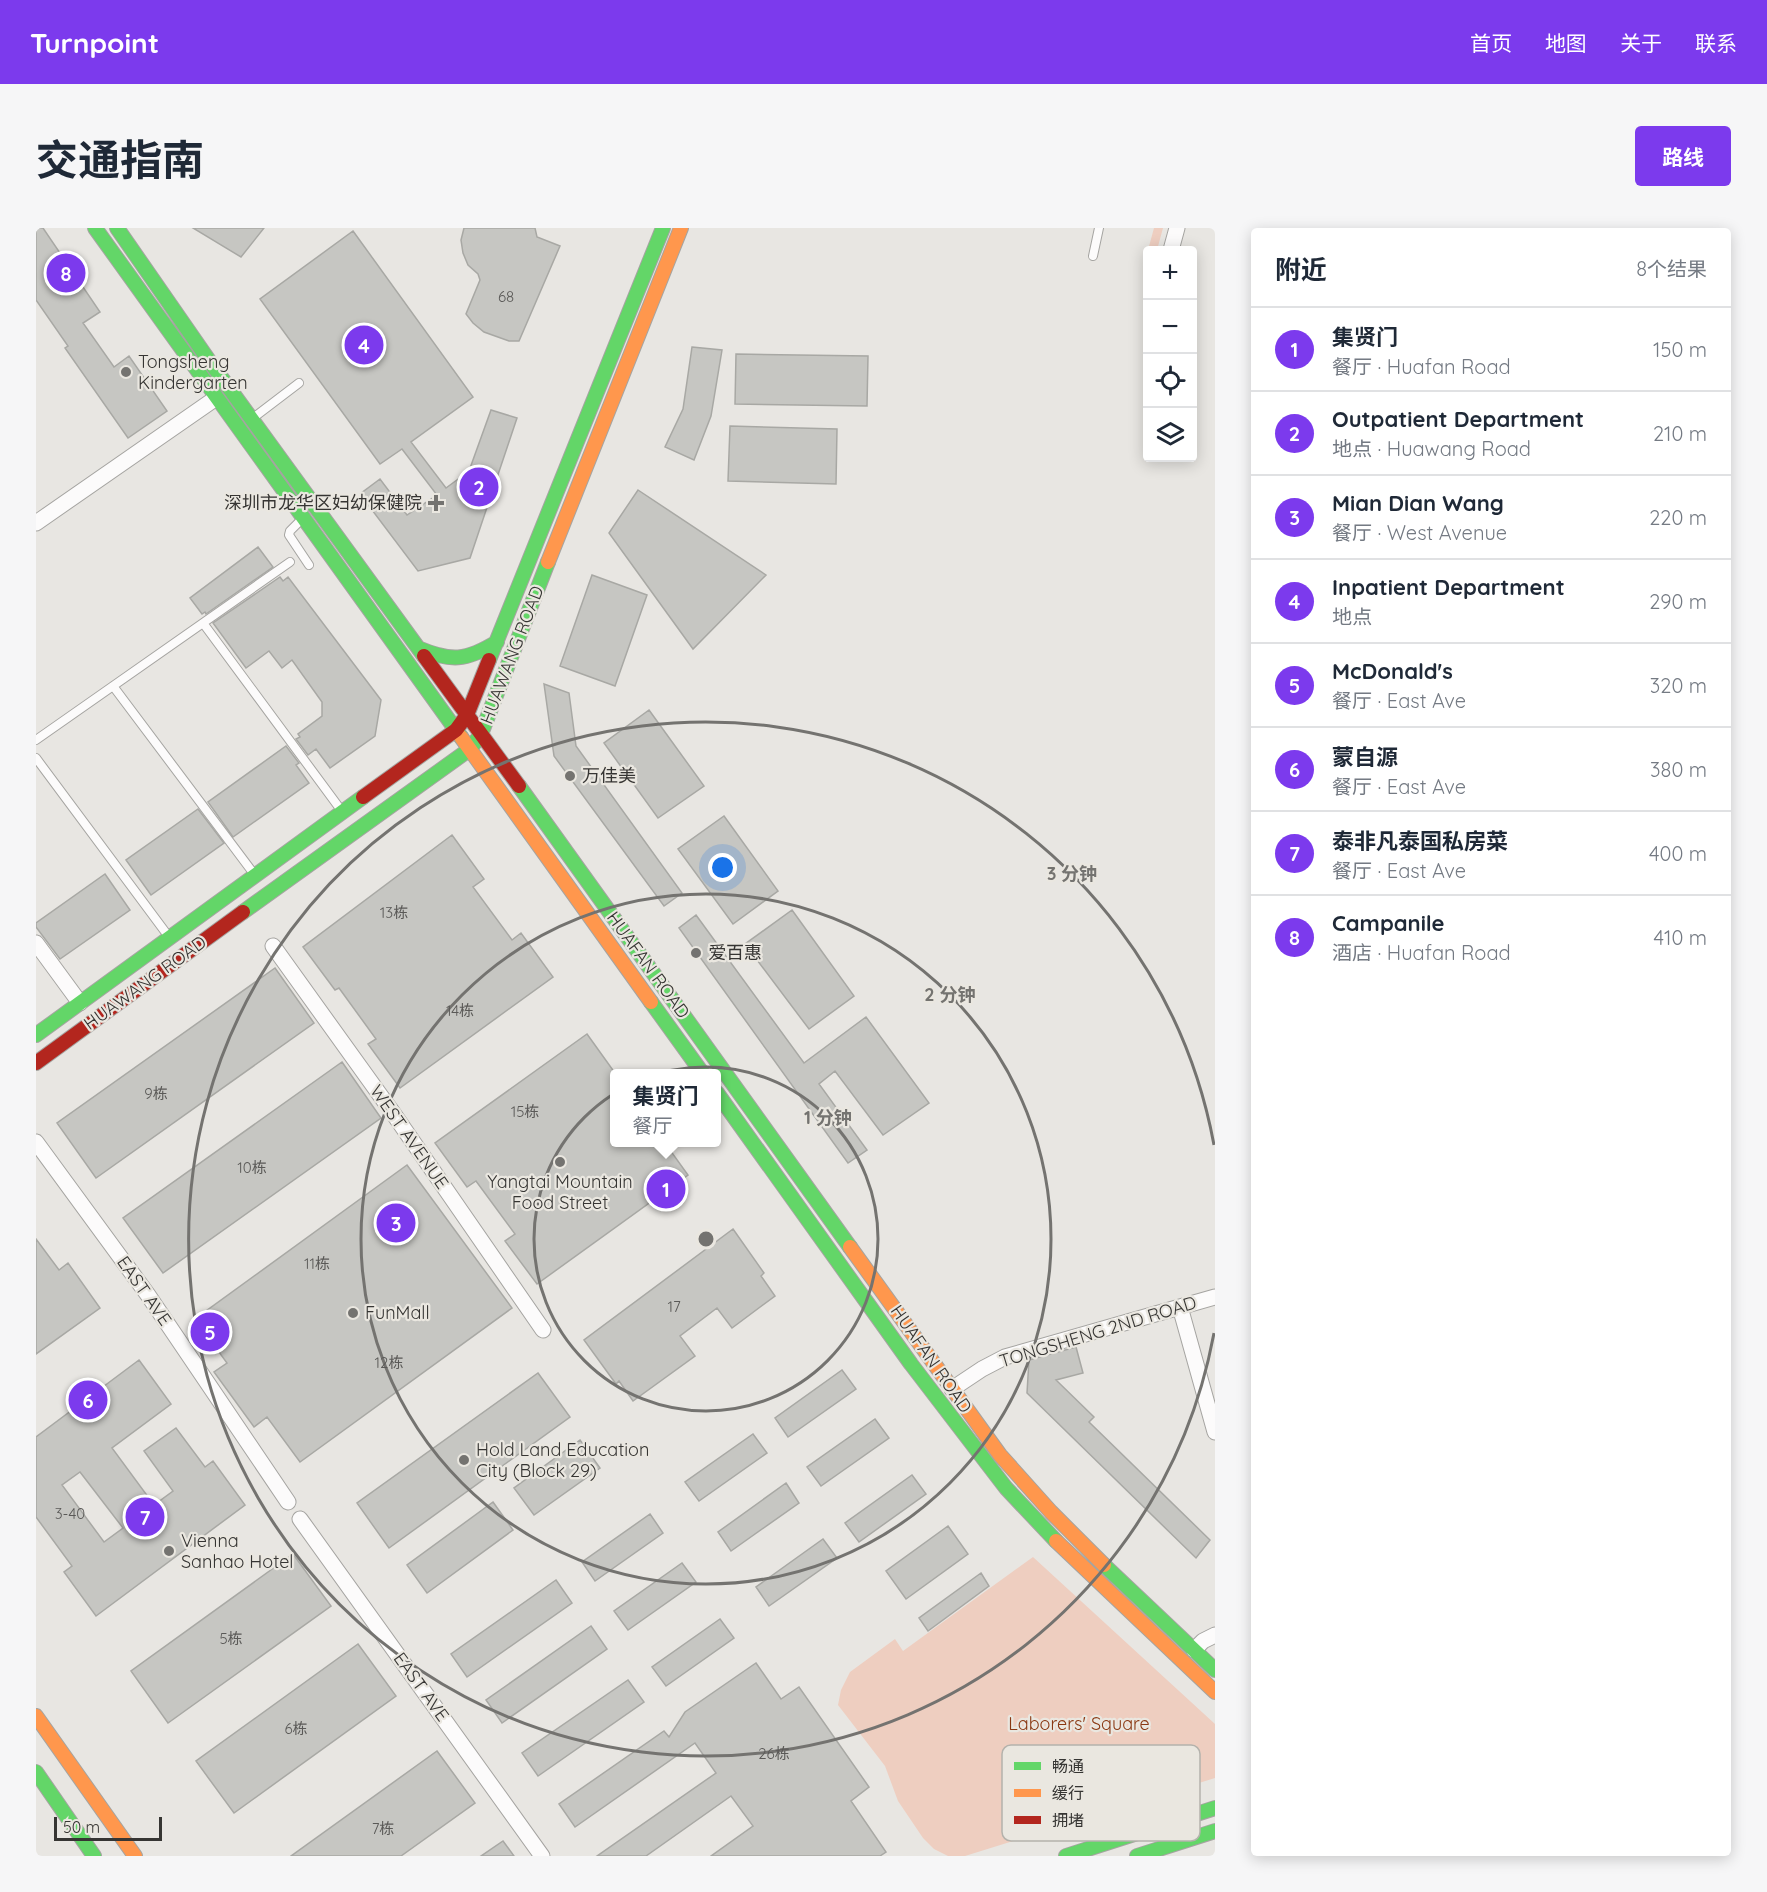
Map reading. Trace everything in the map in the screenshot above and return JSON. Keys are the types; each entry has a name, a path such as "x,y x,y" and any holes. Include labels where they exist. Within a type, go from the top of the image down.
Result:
{"main road":[{"name":"HUAFAN ROAD","path":"95,228 699,1069"},
{"name":"HUAFAN ROAD","path":"117,228 252,419 1000,1455 1070,1533 1215,1670"},
{"name":"HUAWANG ROAD","path":"36,1035 456,730 467,715 663,228"},
{"name":"HUAWANG ROAD","path":"36,1063 470,749 481,734 681,228"},
{"path":"418,648 442,658 460,659 476,655 497,642"},
{"name":"HUAFAN ROAD","path":"721,1099 911,1364 1006,1488 1059,1544 1215,1692"},
{"path":"36,1716 135,1856"},
{"path":"36,1773 94,1856"},
{"path":"1200,1813 1215,1808"},
{"path":"1200,1836 1215,1831"},
{"path":"1066,1856 1113,1841"},
{"path":"1137,1856 1184,1841"}],"street":[{"path":"1172,246 1177,228"},
{"path":"36,523 216,398"},
{"path":"36,943 80,1003"},
{"name":"WEST AVENUE","path":"273,946 393,1113 543,1330"},
{"name":"EAST AVE","path":"36,1142 148,1295 288,1502"},
{"name":"TONGSHENG 2ND ROAD","path":"952,1389 1005,1357 1215,1297"},
{"path":"1180,1307 1215,1432"},
{"name":"EAST AVE","path":"300,1519 542,1856"},
{"path":"1194,1650 1206,1639 1215,1635"}],"lane":[{"path":"1093,256 1099,228"},
{"path":"252,419 299,383"},
{"path":"303,518 289,535 309,565"},
{"path":"36,740 290,562"},
{"path":"203,623 343,812"},
{"path":"113,686 255,876"},
{"path":"36,758 170,938"}],"green space":[{"path":"1154,228 1163,228 1158,246 1149,246"},
{"name":"Laborers' Square","path":"1033,1557 1215,1724 1215,1778 1200,1783 1200,1745 1002,1745 1002,1841 1013,1841 965,1856 948,1856 934,1849 923,1838 898,1801 885,1766 838,1705 841,1690 850,1672 895,1639 903,1651"}],"building":[{"path":"36,228 43,228 100,312 83,323 114,367 129,356 167,411 128,438 65,348 68,346 36,300"},
{"path":"193,228 264,228 241,257"},
{"path":"464,228 535,228 537,237 560,246 519,341 509,341 484,332 466,314 480,280 478,274 468,265 463,253 461,240"},
{"path":"353,231 473,397 411,442 446,488 469,471 491,410 517,418 470,558 418,571 360,494 380,479 407,515 437,495 402,449 380,464 260,299"},
{"path":"692,347 722,350 711,416 694,460 665,447 683,409"},
{"path":"736,354 868,356 867,406 735,404"},
{"path":"730,426 837,429 836,484 728,481"},
{"path":"638,490 766,575 693,649 609,533"},
{"path":"258,547 273,567 206,614 205,612 202,614 190,598"},
{"path":"592,575 647,595 615,686 560,666"},
{"path":"280,577 283,581 288,577 381,700 375,736 330,768 316,749 308,755 296,739 300,737 298,734 322,716 322,702 292,660 282,668 269,651 246,668 213,623"},
{"path":"544,684 569,693 576,746 682,893 664,906 554,756"},
{"path":"649,710 704,786 658,818 604,743"},
{"path":"286,746 299,763 296,765 309,783 233,837 208,802"},
{"path":"198,809 224,843 151,895 126,860"},
{"path":"724,816 778,891 733,924 678,849"},
{"path":"452,835 484,879 473,887 512,940 521,933 553,977 400,1088 368,1044 376,1039 339,988 335,990 303,947"},
{"path":"105,874 130,910 60,959 36,927 36,923"},
{"path":"792,910 854,996 809,1029 745,944"},
{"path":"696,915 804,1063 866,1017 929,1103 883,1135 835,1071 819,1084 867,1150 848,1163 679,928"},
{"path":"275,968 314,1023 96,1178 57,1123"},
{"path":"587,1034 612,1069 610,1069 610,1147 668,1147 688,1175 537,1284 505,1241 515,1234 476,1181 467,1187 435,1143"},
{"path":"342,1062 381,1118 163,1273 123,1218"},
{"path":"407,1165 512,1308 300,1462 267,1417 254,1427 214,1372 227,1363 195,1319"},
{"path":"733,1229 764,1273 761,1276 775,1296 732,1328 717,1308 680,1336 695,1356 633,1401 619,1381 616,1384 584,1340"},
{"path":"36,1239 59,1270 68,1263 100,1308 36,1354"},
{"path":"1076,1347 1083,1373 1056,1380 1094,1417 1089,1422 1210,1540 1196,1558 1027,1393 1029,1360"},
{"path":"139,1360 171,1404 112,1448 154,1505 173,1491 144,1451 176,1428 205,1467 213,1461 245,1505 96,1616 64,1572 72,1566 36,1517 36,1437","holes":["80,1472 123,1528 104,1542 62,1485"]},
{"path":"842,1370 856,1389 788,1437 775,1418"},
{"name":"Hold Land Education City (Block 29)","path":"538,1373 570,1417 389,1548 357,1503"},
{"path":"875,1419 889,1438 821,1486 807,1467"},
{"path":"753,1434 767,1453 699,1501 685,1482"},
{"path":"580,1440 600,1468 534,1515 514,1488"},
{"path":"912,1475 926,1494 859,1542 845,1523"},
{"path":"786,1483 799,1503 731,1551 718,1532"},
{"path":"493,1502 513,1530 427,1593 407,1565"},
{"path":"650,1514 663,1533 595,1581 582,1562"},
{"path":"948,1526 968,1554 906,1599 886,1571"},
{"path":"823,1539 837,1558 769,1606 756,1587"},
{"path":"293,1554 331,1606 168,1723 131,1671"},
{"path":"682,1563 696,1582 628,1630 614,1611"},
{"path":"981,1573 989,1586 928,1631 919,1618"},
{"path":"556,1580 572,1603 467,1677 451,1654"},
{"path":"720,1619 734,1638 666,1686 652,1667"},
{"path":"591,1626 607,1649 502,1723 486,1700"},
{"path":"358,1644 396,1696 234,1813 196,1761"},
{"path":"756,1663 781,1699 799,1687 869,1787 851,1801 886,1852 880,1856 711,1856 753,1826 731,1796 646,1856 597,1856 716,1773 695,1743 575,1827 559,1804 664,1731 669,1737 685,1712"},
{"path":"628,1680 644,1702 538,1776 522,1753"},
{"path":"437,1751 475,1803 401,1856 291,1856"},
{"path":"503,1841 514,1856 481,1856"}],"traffic: fast":[{"path":"95,228 461,737"},
{"path":"117,228 210,362 424,656"},
{"path":"489,660 663,228"},
{"path":"243,912 470,749 481,734 548,562"},
{"path":"418,648 440,656 458,657 476,653 497,642"},
{"path":"519,786 850,1247"},
{"path":"36,1035 363,797"},
{"path":"651,1002 699,1069"},
{"path":"721,1099 911,1364 1006,1488 1056,1541"},
{"path":"1104,1565 1215,1670"},
{"path":"36,1772 94,1856"},
{"path":"1200,1813 1215,1808"},
{"path":"1200,1836 1215,1831"},
{"path":"1066,1856 1113,1841"},
{"path":"1137,1856 1184,1841"}],"traffic: slow":[{"path":"548,562 681,228"},
{"path":"461,737 651,1002"},
{"path":"850,1247 1000,1455 1051,1512 1104,1565"},
{"path":"1056,1541 1215,1692"},
{"path":"36,1716 135,1856"}],"traffic: jam":[{"path":"424,656 519,786"},
{"path":"363,797 456,730 467,715 489,660"},
{"path":"36,1063 243,912"}],"place":[{"name":"Campanile","path":"66,273"},
{"name":"Inpatient Department","path":"364,345"},
{"name":"Tongsheng Kindergarten","path":"126,372"},
{"name":"Outpatient Department","path":"479,487"},
{"name":"深圳市龙华区妇幼保健院","path":"436,503"},
{"name":"万佳美","path":"570,776"},
{"name":"爱百惠","path":"696,953"},
{"name":"Yangtai Mountain Food Street","path":"560,1162"},
{"name":"集贤门","path":"666,1189"},
{"name":"Mian Dian Wang","path":"396,1223"},
{"name":"FunMall","path":"353,1313"},
{"name":"McDonald's","path":"210,1332"},
{"name":"蒙自源","path":"88,1400"},
{"name":"Hold Land Education City (Block 29)","path":"464,1460"},
{"name":"泰非凡泰国私房菜","path":"145,1517"},
{"name":"Vienna Sanhao Hotel","path":"169,1551"}]}
